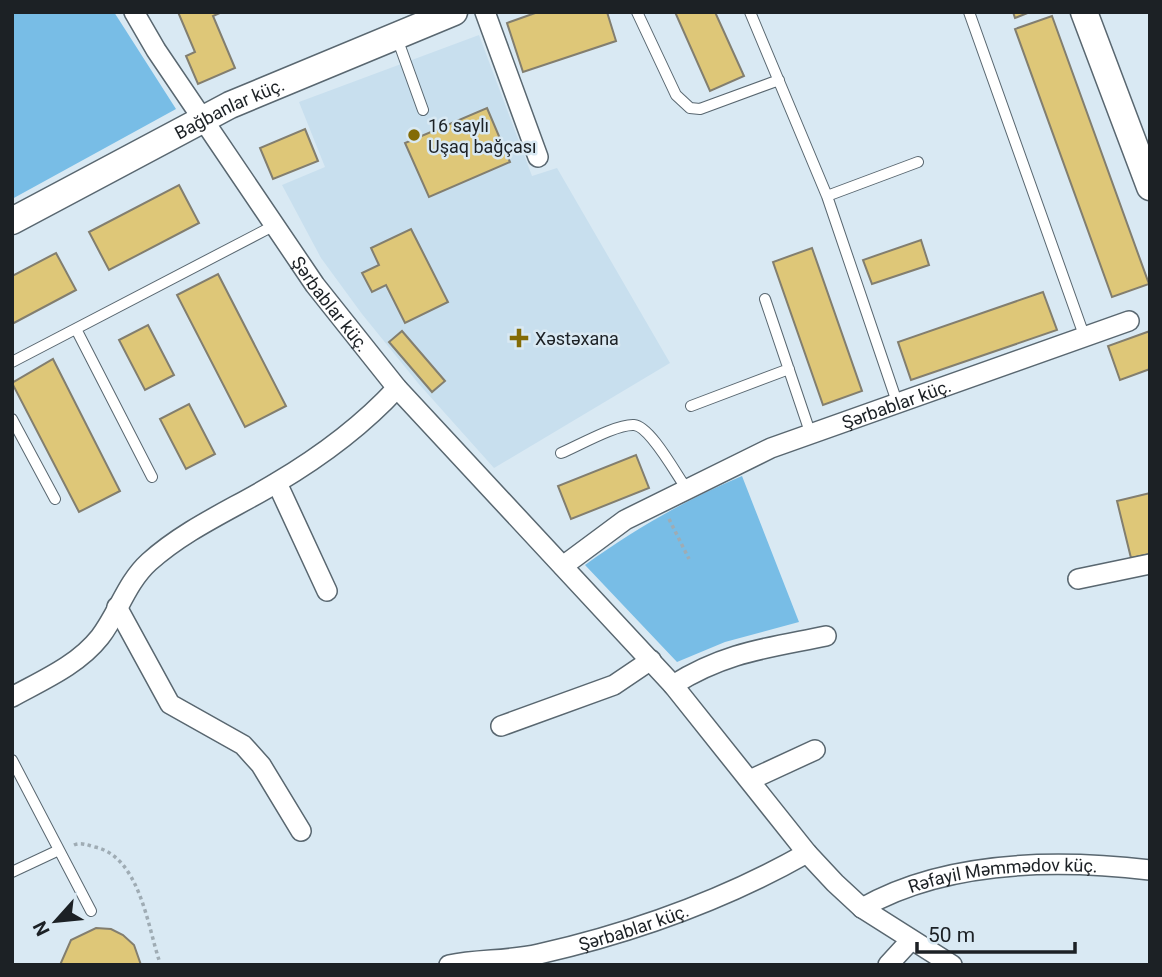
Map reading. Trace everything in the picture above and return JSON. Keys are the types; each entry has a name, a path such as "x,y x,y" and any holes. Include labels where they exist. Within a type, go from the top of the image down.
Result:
{"street":[{"name":"Şərbablar küç.","path":"134,12 203,120 315,285 397,388 673,684 807,853 862,908 910,941 952,965"},
{"name":"Bağbanlar küç.","path":"12,221 256,93 454,12"},
{"path":"485,12 538,157"},
{"path":"1084,12 1150,187"},
{"name":"Şərbablar küç.","path":"563,566 625,520 771,447 898,405 1129,321"},
{"path":"12,697 78,660 101,636 117,607 148,563 201,524 277,483 352,432 397,388"},
{"path":"277,483 327,591"},
{"path":"1078,579 1150,564"},
{"path":"117,607 170,704 243,745 261,765 301,831"},
{"path":"673,684 704,665 735,654 826,636"},
{"path":"501,726 614,685 651,660"},
{"path":"750,780 815,750"},
{"name":"Şərbablar küç.","path":"449,965 537,955 673,916 762,877 807,853"},
{"name":"Rəfayil Məmmədov küç.","path":"862,908 891,892 921,882 1045,862 1091,863 1150,870"},
{"path":"888,965 910,941"}],"lane":[{"path":"637,12 676,95 690,108 700,109 779,80"},
{"path":"750,12 827,196 898,405"},
{"path":"970,12 1085,338"},
{"path":"396,35 423,110"},
{"path":"827,196 918,162"},
{"path":"12,362 275,225"},
{"path":"765,299 811,435"},
{"path":"76,328 152,477"},
{"path":"691,405 789,369"},
{"path":"12,419 55,499"},
{"path":"561,453 620,428 635,425 646,430 686,488"},
{"path":"12,761 91,911"},
{"path":"12,872 59,850"}],"path":[{"path":"660,502 689,559"},
{"path":"59,850 79,843 104,849 121,862 133,879 159,960"}],"shaded area":[{"path":"12,12 114,12 176,109 12,199"},
{"name":"Xəstəxana","path":"479,35 532,176 557,168 670,363 494,468 418,383 362,314 321,258 282,185 325,167 299,102"},
{"path":"742,476 799,622 725,642 677,662 585,565 661,516"}],"building":[{"path":"178,12 222,12 213,16 235,68 198,84 186,56 195,52"},
{"path":"538,12 607,12 616,41 523,72 507,23"},
{"path":"675,12 715,12 744,76 710,91"},
{"path":"1013,12 1030,12 1015,18"},
{"path":"1052,16 1149,284 1112,297 1015,29"},
{"path":"487,108 510,162 429,197 405,143"},
{"path":"305,129 318,161 273,179 260,148"},
{"path":"179,185 199,223 109,270 89,232"},
{"path":"411,229 448,302 405,323 386,285 372,292 362,273 379,265 371,248"},
{"path":"921,240 929,265 872,284 863,260"},
{"path":"812,248 862,391 823,405 773,262"},
{"path":"56,253 76,290 12,324 12,276"},
{"path":"218,274 286,406 245,427 177,295"},
{"path":"1043,292 1057,330 911,380 898,342"},
{"path":"148,325 174,375 145,390 119,340"},
{"path":"402,331 445,381 432,392 389,342"},
{"path":"1150,331 1150,369 1120,380 1108,346"},
{"path":"53,359 120,491 79,512 12,383"},
{"path":"189,404 215,454 186,469 160,419"},
{"path":"636,455 649,488 571,519 558,486"},
{"path":"1150,493 1150,554 1131,558 1117,501"},
{"path":"96,928 111,929 123,935 134,945 141,965 60,965 71,940"}],"place":[{"name":"16 saylı Uşaq bağçası","path":"414,135"},
{"name":"Xəstəxana","path":"519,338"}]}
